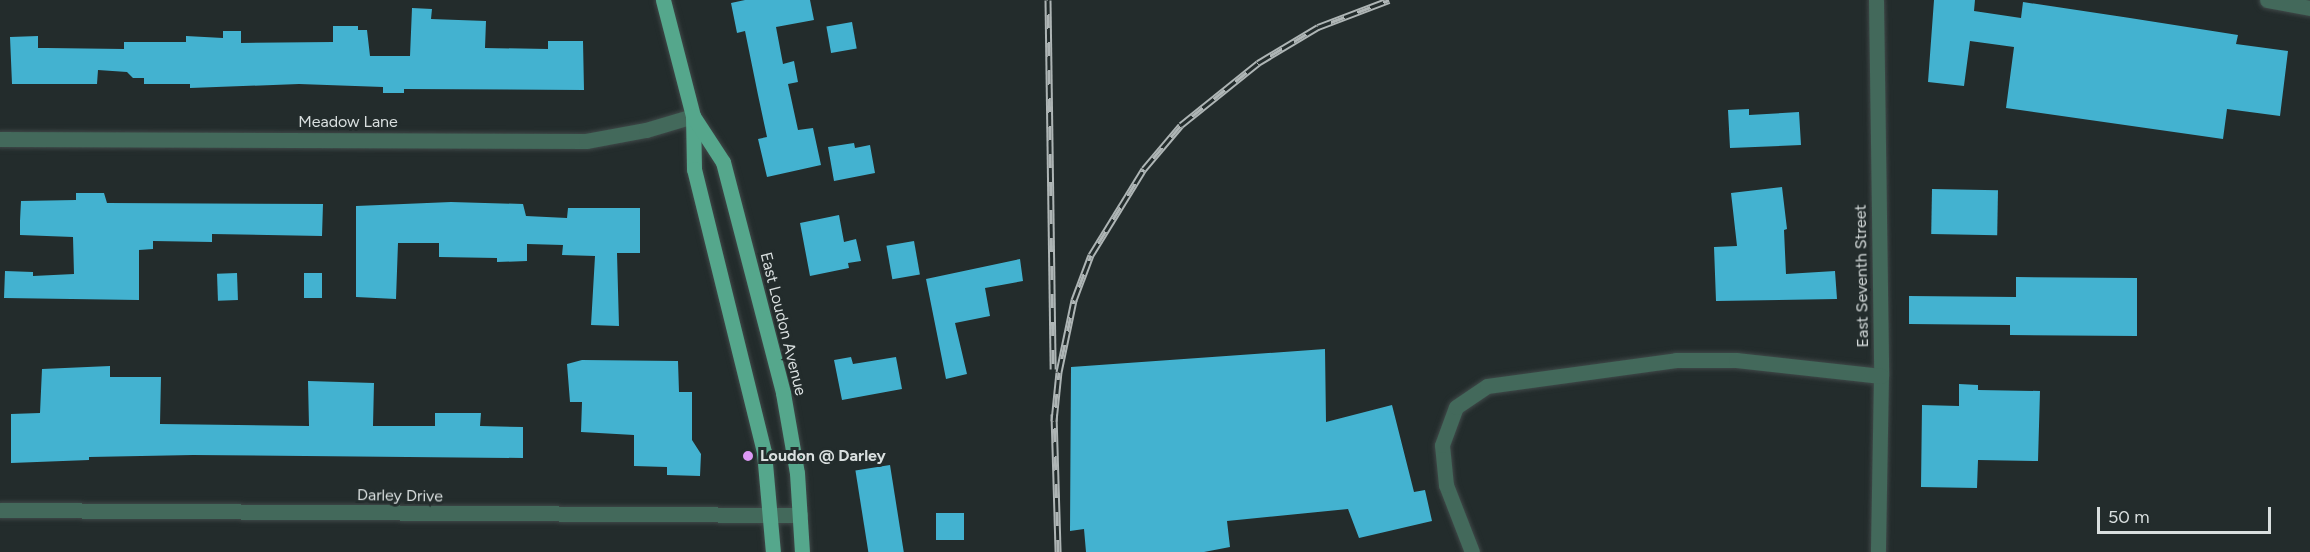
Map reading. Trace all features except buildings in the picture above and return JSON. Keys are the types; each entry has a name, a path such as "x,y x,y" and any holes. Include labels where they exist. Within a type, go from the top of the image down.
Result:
{"main road":[{"name":"East Loudon Avenue","path":"663,0 693,116 694,169 753,396 772,515 773,552"},
{"name":"East Loudon Avenue","path":"693,116 723,162 783,393 800,515 802,552"}],"street":[{"name":"East Seventh Street","path":"1876,0 1881,376 1878,552"},
{"path":"2268,0 2310,8"},
{"name":"Meadow Lane","path":"0,139 586,141 646,130 693,116"},
{"path":"1472,552 1446,485 1442,445 1456,407 1487,386 1676,360 1736,360 1881,376"},
{"name":"Darley Drive","path":"0,510 800,515"}],"railway":[{"path":"1048,0 1053,369"},
{"path":"1054,421 1059,372 1074,300 1091,255 1144,169 1181,125 1258,63 1318,27 1389,0"},
{"path":"1054,414 1058,552"}],"place":[{"name":"Loudon @ Darley","path":"748,456"}]}
